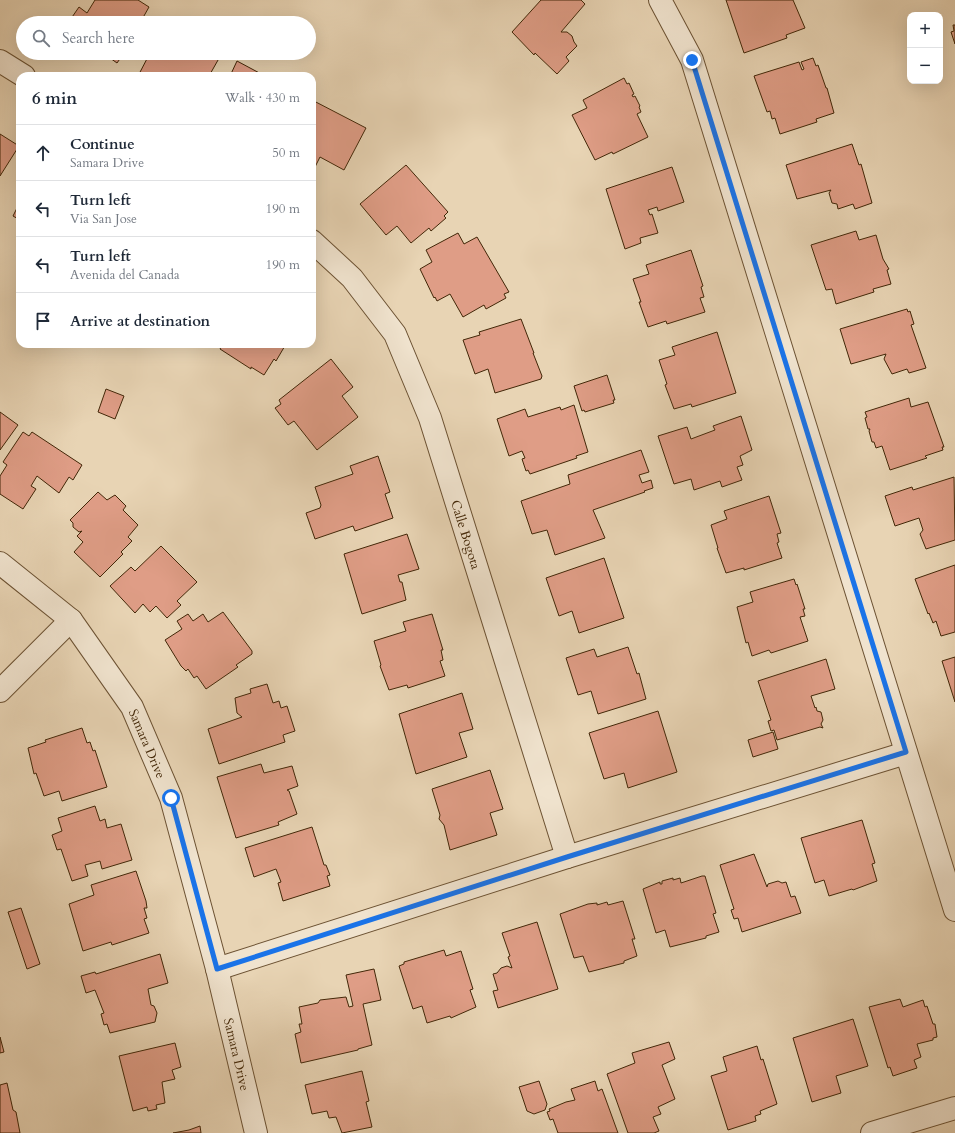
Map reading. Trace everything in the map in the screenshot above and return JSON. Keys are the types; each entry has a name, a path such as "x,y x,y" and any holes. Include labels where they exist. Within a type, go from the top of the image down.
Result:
{"street":[{"path":"660,0 692,60 955,910"},
{"path":"0,61 18,72"},
{"name":"Calle Bogota","path":"316,245 352,278 395,334 430,418 567,857"},
{"name":"Samara Drive","path":"0,563 71,620 132,707 171,798 217,969 256,1133"},
{"path":"0,691 71,620"},
{"path":"217,969 567,857 906,752"},
{"path":"872,1133 955,1108"}],"building":[{"path":"95,0 138,0 149,7 144,16 73,16 79,7 87,13"},
{"path":"541,0 581,0 585,4 561,32 567,32 572,36 577,46 566,57 569,61 557,74 535,53 534,55 512,32"},
{"path":"726,0 793,0 805,28 786,35 787,38 744,53"},
{"path":"953,25 955,25 955,44 951,32 954,31"},
{"path":"813,58 816,66 818,65 827,88 834,113 816,119 817,122 780,134 775,118 772,119 770,111 767,112 754,76 799,62 802,70 804,69 801,62"},
{"path":"146,60 218,60 211,72 140,72"},
{"path":"237,61 258,72 232,72"},
{"path":"624,78 627,84 629,83 634,94 632,95 633,97 635,96 640,106 641,112 637,114 648,137 613,154 612,152 595,160 572,115 587,108 583,100"},
{"path":"316,102 366,128 344,170 320,157 316,165"},
{"path":"0,134 16,144 16,151 0,176"},
{"path":"852,144 859,165 861,164 872,203 855,209 853,204 838,209 837,204 832,203 829,193 831,190 797,199 786,165"},
{"path":"406,165 448,212 444,216 446,218 431,231 429,228 411,243 397,226 386,235 360,204"},
{"path":"672,167 684,202 658,211 657,207 648,210 650,215 652,214 658,233 640,238 641,243 625,249 606,189"},
{"path":"16,210 16,218 13,216"},
{"path":"856,231 859,240 876,235 883,259 889,269 887,270 891,284 873,289 874,292 836,304 832,289 826,290 811,245"},
{"path":"458,233 464,244 477,237 509,292 504,294 506,298 486,309 484,305 463,317 450,294 437,301 435,297 434,298 420,269 432,262 426,250"},
{"path":"691,250 703,286 701,287 704,297 700,298 705,312 667,324 666,321 648,327 633,279 649,274 646,265"},
{"path":"907,309 908,312 910,311 914,324 911,325 926,368 909,373 907,369 892,374 884,359 886,354 851,364 840,329"},
{"path":"521,319 542,376 541,379 495,393 488,369 475,374 463,340 480,335 479,332"},
{"path":"717,332 736,393 692,407 691,404 674,409 665,385 667,384 659,360 675,355 672,347"},
{"path":"284,348 276,361 274,359 264,375 251,367 251,369 220,349"},
{"path":"331,359 353,387 342,396 358,417 317,450 294,421 288,425 275,408 281,404 279,400"},
{"path":"607,375 615,400 613,400 614,403 585,412 584,410 582,411 574,386"},
{"path":"106,389 124,396 115,419 98,412"},
{"path":"909,398 911,407 928,402 944,447 942,447 943,450 925,456 927,458 890,470 882,446 876,448 874,442 872,442 869,431 870,429 868,429 865,418 867,417 865,412"},
{"path":"574,405 588,452 576,456 577,458 530,474 528,470 526,471 522,459 525,458 522,451 509,456 497,419 525,409 528,417 560,407 561,410"},
{"path":"0,412 18,425 0,450"},
{"path":"741,416 752,450 740,456 743,465 737,467 742,480 722,487 720,481 694,490 691,479 674,484 658,436 687,427 691,439 715,430 713,426"},
{"path":"23,432 29,436 32,432 82,465 73,480 69,477 59,493 37,476 31,486 36,489 23,509 0,494 0,476 7,465 3,462"},
{"path":"641,450 649,472 639,475 642,483 651,480 653,488 593,510 605,538 555,555 547,530 532,534 521,501 570,484 568,475"},
{"path":"378,456 390,492 385,494 393,518 355,531 353,526 315,539 306,513 320,508 321,505 315,487 353,474 350,466"},
{"path":"954,477 955,540 926,549 920,534 923,530 919,518 895,526 885,496 912,487 913,490"},
{"path":"98,492 107,500 115,495 126,506 123,510 138,525 128,537 132,541 121,552 123,554 100,577 74,552 83,542 77,536 82,531 79,532 73,527 73,523 70,520"},
{"path":"769,496 781,533 777,534 779,542 777,543 782,558 744,570 744,568 726,573 711,525 727,519 724,511"},
{"path":"407,534 419,569 398,575 400,582 402,582 406,600 362,614 344,554"},
{"path":"161,546 197,582 177,601 181,605 167,618 156,606 150,612 143,604 135,613 110,586 131,567 135,571"},
{"path":"604,558 624,618 579,633 572,611 559,616 546,578"},
{"path":"955,565 955,632 941,636 936,621 933,623 929,613 928,614 915,579"},
{"path":"794,579 805,609 803,609 805,616 800,617 808,641 771,653 769,650 752,656 748,642 746,643 737,607 753,602 750,592"},
{"path":"223,612 252,651 252,654 236,665 238,667 206,689 197,676 194,678 188,669 186,671 181,666 165,640 182,629 177,621 188,614 193,621 203,614 208,622"},
{"path":"432,614 443,650 441,650 443,660 440,661 445,676 408,688 407,685 389,690 380,666 381,665 374,641 406,631 403,622"},
{"path":"628,647 637,674 639,673 646,699 598,714 591,691 578,695 566,658 594,649 597,657"},
{"path":"955,657 955,702 942,661"},
{"path":"826,659 835,689 811,696 815,708 816,707 817,711 821,712 823,720 821,724 823,728 820,727 777,740 774,730 771,731 768,721 771,720 758,681"},
{"path":"267,684 273,703 279,701 281,708 287,706 295,731 283,735 285,742 219,764 208,729 242,717 237,713 235,698 251,693 250,689"},
{"path":"462,693 473,729 459,733 467,757 416,774 399,714"},
{"path":"658,711 677,772 628,788 624,773 604,779 589,733"},
{"path":"82,728 87,743 90,742 93,751 95,750 107,787 62,801 59,791 44,796 36,773 34,774 28,748 46,742 45,740"},
{"path":"773,732 778,749 753,757 748,740"},
{"path":"261,764 264,773 292,766 298,786 287,790 289,791 297,814 278,822 279,825 236,838 217,777"},
{"path":"490,770 503,809 490,813 497,835 450,850 444,825 439,819 440,815 432,789"},
{"path":"95,806 100,821 105,819 107,828 121,824 132,860 102,869 100,861 85,865 88,876 72,881 61,849 57,850 52,835 62,831 58,818"},
{"path":"862,820 875,863 872,864 877,881 853,890 852,889 829,896 824,880 815,883 801,838"},
{"path":"312,827 324,865 326,865 330,875 327,876 330,886 283,901 278,883 281,882 276,869 254,877 245,848"},
{"path":"754,854 767,887 768,884 778,881 782,883 786,882 791,897 795,896 801,913 742,932 738,918 734,919 731,910 734,909 720,865"},
{"path":"136,871 146,901 147,908 144,908 147,918 144,919 149,933 112,945 111,942 83,951 69,904 94,895 91,885"},
{"path":"705,876 716,913 713,914 719,932 706,936 706,938 670,947 665,930 656,933 643,889 660,882 660,884 662,884 662,881 673,878 673,880 680,878 681,883"},
{"path":"623,901 635,939 632,939 637,956 624,961 624,963 589,972 583,956 574,958 560,914 588,904 597,903 597,905 607,902 608,905"},
{"path":"21,908 40,964 27,969 8,912"},
{"path":"537,922 558,989 498,1008 493,991 498,990 493,974 497,973 501,968 507,966 512,968 508,957 510,956 502,933"},
{"path":"444,950 446,956 461,951 473,989 470,990 476,1007 451,1018 450,1016 427,1023 422,1006 413,1009 399,966 404,964 404,962"},
{"path":"160,954 168,983 148,989 151,1005 154,1006 157,1013 155,1022 110,1033 107,1024 104,1025 101,1014 104,1013 95,990 86,993 81,976 95,972 96,974"},
{"path":"374,969 381,1000 363,1004 372,1045 358,1050 301,1063 295,1034 301,1032 299,1024 302,1024 299,1007 318,1003 320,1000 346,997 349,1007 353,1006 346,975"},
{"path":"900,999 903,1007 923,1000 925,1007 927,1006 933,1024 935,1024 937,1037 933,1038 933,1040 917,1044 921,1057 914,1060 917,1068 893,1076 890,1067 888,1068 869,1007"},
{"path":"853,1019 868,1066 836,1076 841,1093 812,1102 793,1038"},
{"path":"0,1037 4,1052 0,1053"},
{"path":"669,1042 675,1059 662,1065 675,1099 658,1107 661,1114 653,1117 659,1131 654,1133 628,1133 607,1074 635,1063 632,1053"},
{"path":"175,1043 181,1067 172,1070 175,1079 162,1082 165,1103 156,1105 157,1109 148,1111 147,1107 133,1111 119,1056"},
{"path":"757,1046 761,1060 763,1059 777,1104 760,1111 761,1114 755,1116 756,1121 728,1130 711,1076 727,1071 723,1057"},
{"path":"362,1071 369,1101 366,1102 372,1127 342,1133 336,1117 329,1118 327,1111 312,1114 305,1085"},
{"path":"539,1081 547,1104 545,1110 534,1114 527,1111 519,1087"},
{"path":"595,1081 598,1091 602,1089 618,1133 558,1133 553,1119 550,1120 547,1112 550,1111 549,1109 575,1100 571,1089"},
{"path":"7,1083 13,1110 16,1112 20,1133 0,1133 0,1085"},
{"path":"200,1126 201,1133 173,1133 189,1130"}],"route":[{"path":"171,798 217,969 567,857 906,752 692,60"}]}
